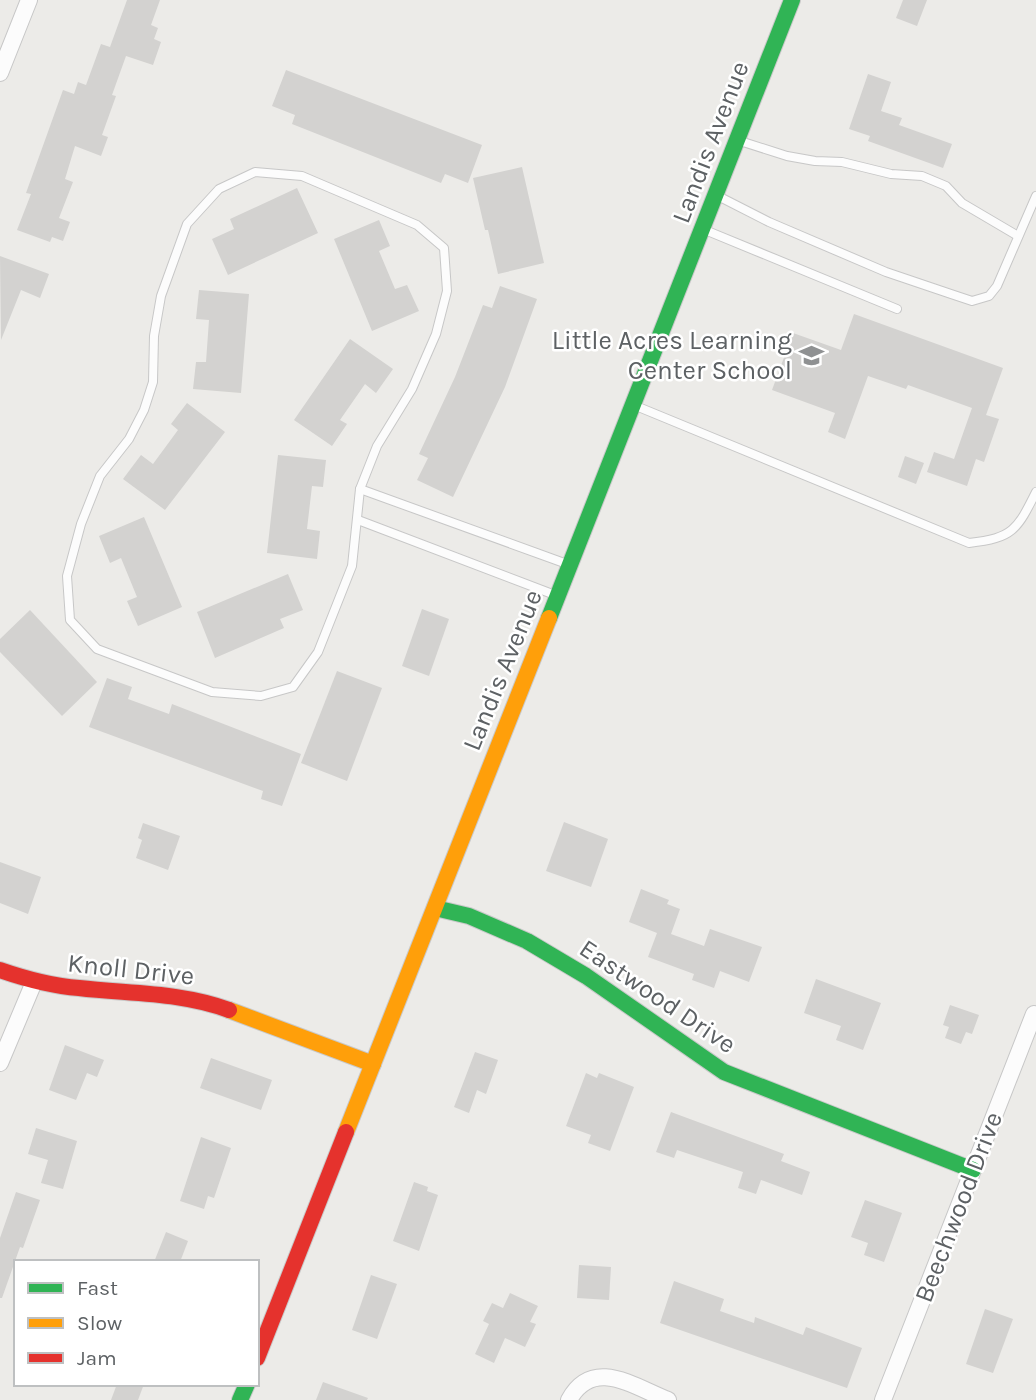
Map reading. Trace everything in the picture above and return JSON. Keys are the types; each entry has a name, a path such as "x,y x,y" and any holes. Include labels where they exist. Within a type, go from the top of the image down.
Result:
{"main road":[{"name":"Landis Avenue","path":"259,1352 792,0"},
{"name":"Eastwood Drive","path":"435,908 469,916 527,941 586,976 724,1072 973,1170"},
{"name":"Knoll Drive","path":"0,970 34,982 79,990 183,996 235,1011 373,1064"}],"street":[{"path":"0,73 29,0"},
{"path":"0,1063 34,982"},
{"name":"Beechwood Drive","path":"883,1400 1034,1014"},
{"path":"569,1400 578,1386 591,1378 601,1376 616,1378 668,1400"}],"lane":[{"path":"737,140 787,156 842,162 891,174 922,176 946,186 962,204 1018,236"},
{"path":"255,172 302,176 417,225 444,248 447,291 436,334 412,389 377,446 360,489 358,520 352,566 318,652 293,687 261,696 212,692 97,649 70,620 67,576 81,524 100,475 129,439 144,410 153,382 154,336 161,296 187,224 219,189 255,172"},
{"path":"716,195 769,222 886,272 972,300 989,296 997,286 1036,196"},
{"path":"702,229 897,309"},
{"path":"633,405 969,543 1008,535 1020,522 1036,492"},
{"path":"360,489 570,565"},
{"path":"358,520 558,596"}],"building":[{"path":"127,0 160,0 151,25 158,28 154,39 161,42 153,65 126,56 102,135 108,137 101,156 75,146 65,179 73,182 59,218 70,222 63,241 52,237 50,242 17,230 31,194 26,193 63,90 74,94 78,82 86,85 101,44 110,47"},
{"path":"903,0 927,0 917,26 896,18"},
{"path":"286,70 482,145 468,183 445,174 441,183 292,124 295,115 272,106"},
{"path":"868,74 891,82 881,111 902,118 899,125 952,144 943,168 868,141 870,136 849,129"},
{"path":"522,167 544,263 498,274 473,178"},
{"path":"297,188 318,233 228,275 212,239 234,229 230,219"},
{"path":"379,220 390,246 379,251 395,289 407,285 419,311 372,331 334,239"},
{"path":"0,256 49,274 40,298 21,290 1,340"},
{"path":"500,286 537,299 505,387 453,497 417,480 428,458 419,454 455,377 483,305 492,308"},
{"path":"199,290 249,294 241,393 193,389 196,362 206,362 209,320 196,319"},
{"path":"854,314 1003,368 986,415 999,419 984,462 976,459 967,486 927,472 934,452 954,459 972,408 908,385 906,389 868,376 845,439 828,432 835,413 772,390 793,333 841,350"},
{"path":"350,339 393,369 376,393 365,384 340,420 347,424 332,446 294,420"},
{"path":"187,403 225,432 165,510 123,479 141,455 153,464 178,430 171,424"},
{"path":"278,455 326,460 323,487 312,486 307,529 320,531 317,559 267,553"},
{"path":"905,456 924,463 916,484 898,477"},
{"path":"144,517 182,607 138,626 127,601 137,597 121,558 110,563 99,536"},
{"path":"288,574 303,610 280,619 284,628 215,658 197,612"},
{"path":"422,609 449,619 429,676 402,666"},
{"path":"30,610 97,682 62,716 0,652 0,639"},
{"path":"337,671 382,688 347,781 301,763"},
{"path":"107,678 132,687 128,699 169,714 172,704 301,754 282,806 261,799 263,791 89,727"},
{"path":"564,822 608,839 591,887 546,871"},
{"path":"143,823 180,836 168,870 136,858 142,840 138,838"},
{"path":"0,862 41,877 28,914 0,903"},
{"path":"641,889 669,900 667,904 680,909 671,934 704,946 710,929 762,947 749,982 720,971 714,988 692,980 694,974 648,957 657,933 629,922"},
{"path":"816,979 881,1003 863,1050 836,1040 841,1026 804,1013"},
{"path":"950,1005 979,1015 972,1034 966,1032 961,1044 945,1038 949,1027 943,1025"},
{"path":"65,1045 104,1060 97,1077 87,1073 76,1100 49,1090"},
{"path":"475,1052 498,1060 486,1094 477,1090 469,1113 454,1107"},
{"path":"211,1058 272,1080 261,1110 200,1088"},
{"path":"586,1073 597,1078 599,1073 634,1087 610,1151 588,1143 591,1135 566,1126"},
{"path":"671,1112 784,1154 781,1161 810,1172 802,1195 761,1180 756,1194 738,1188 743,1172 677,1150 674,1158 656,1152"},
{"path":"36,1128 77,1141 63,1189 41,1183 48,1160 28,1154"},
{"path":"201,1137 231,1148 214,1198 208,1196 204,1209 180,1201"},
{"path":"414,1182 428,1187 427,1191 438,1195 419,1251 393,1241"},
{"path":"16,1192 40,1200 23,1248 20,1247 14,1260 2,1298 0,1298 0,1238"},
{"path":"865,1200 902,1213 884,1262 864,1255 868,1243 851,1237"},
{"path":"166,1232 188,1241 181,1260 155,1260"},
{"path":"579,1265 611,1267 609,1300 577,1298"},
{"path":"371,1275 397,1284 377,1339 352,1330"},
{"path":"674,1281 724,1299 720,1311 754,1323 755,1317 803,1335 806,1327 862,1348 847,1388 660,1323"},
{"path":"510,1293 538,1306 530,1322 536,1324 525,1347 505,1338 494,1363 475,1354 489,1324 483,1321 492,1303 503,1308"},
{"path":"985,1309 1013,1319 993,1373 966,1364"},
{"path":"323,1382 368,1398 316,1400"},
{"path":"116,1386 143,1386 138,1400 111,1400"}],"traffic: fast":[{"path":"549,618 792,0"},
{"path":"435,908 469,916 527,941 586,976 724,1072 973,1170"},
{"path":"240,1400 246,1386"}],"traffic: slow":[{"path":"346,1132 549,618"},
{"path":"229,1010 373,1064"}],"traffic: jam":[{"path":"0,970 59,986 174,997 229,1010"},
{"path":"259,1353 346,1132"}],"place":[{"name":"Little Acres Learning Center School","path":"812,355"}]}
